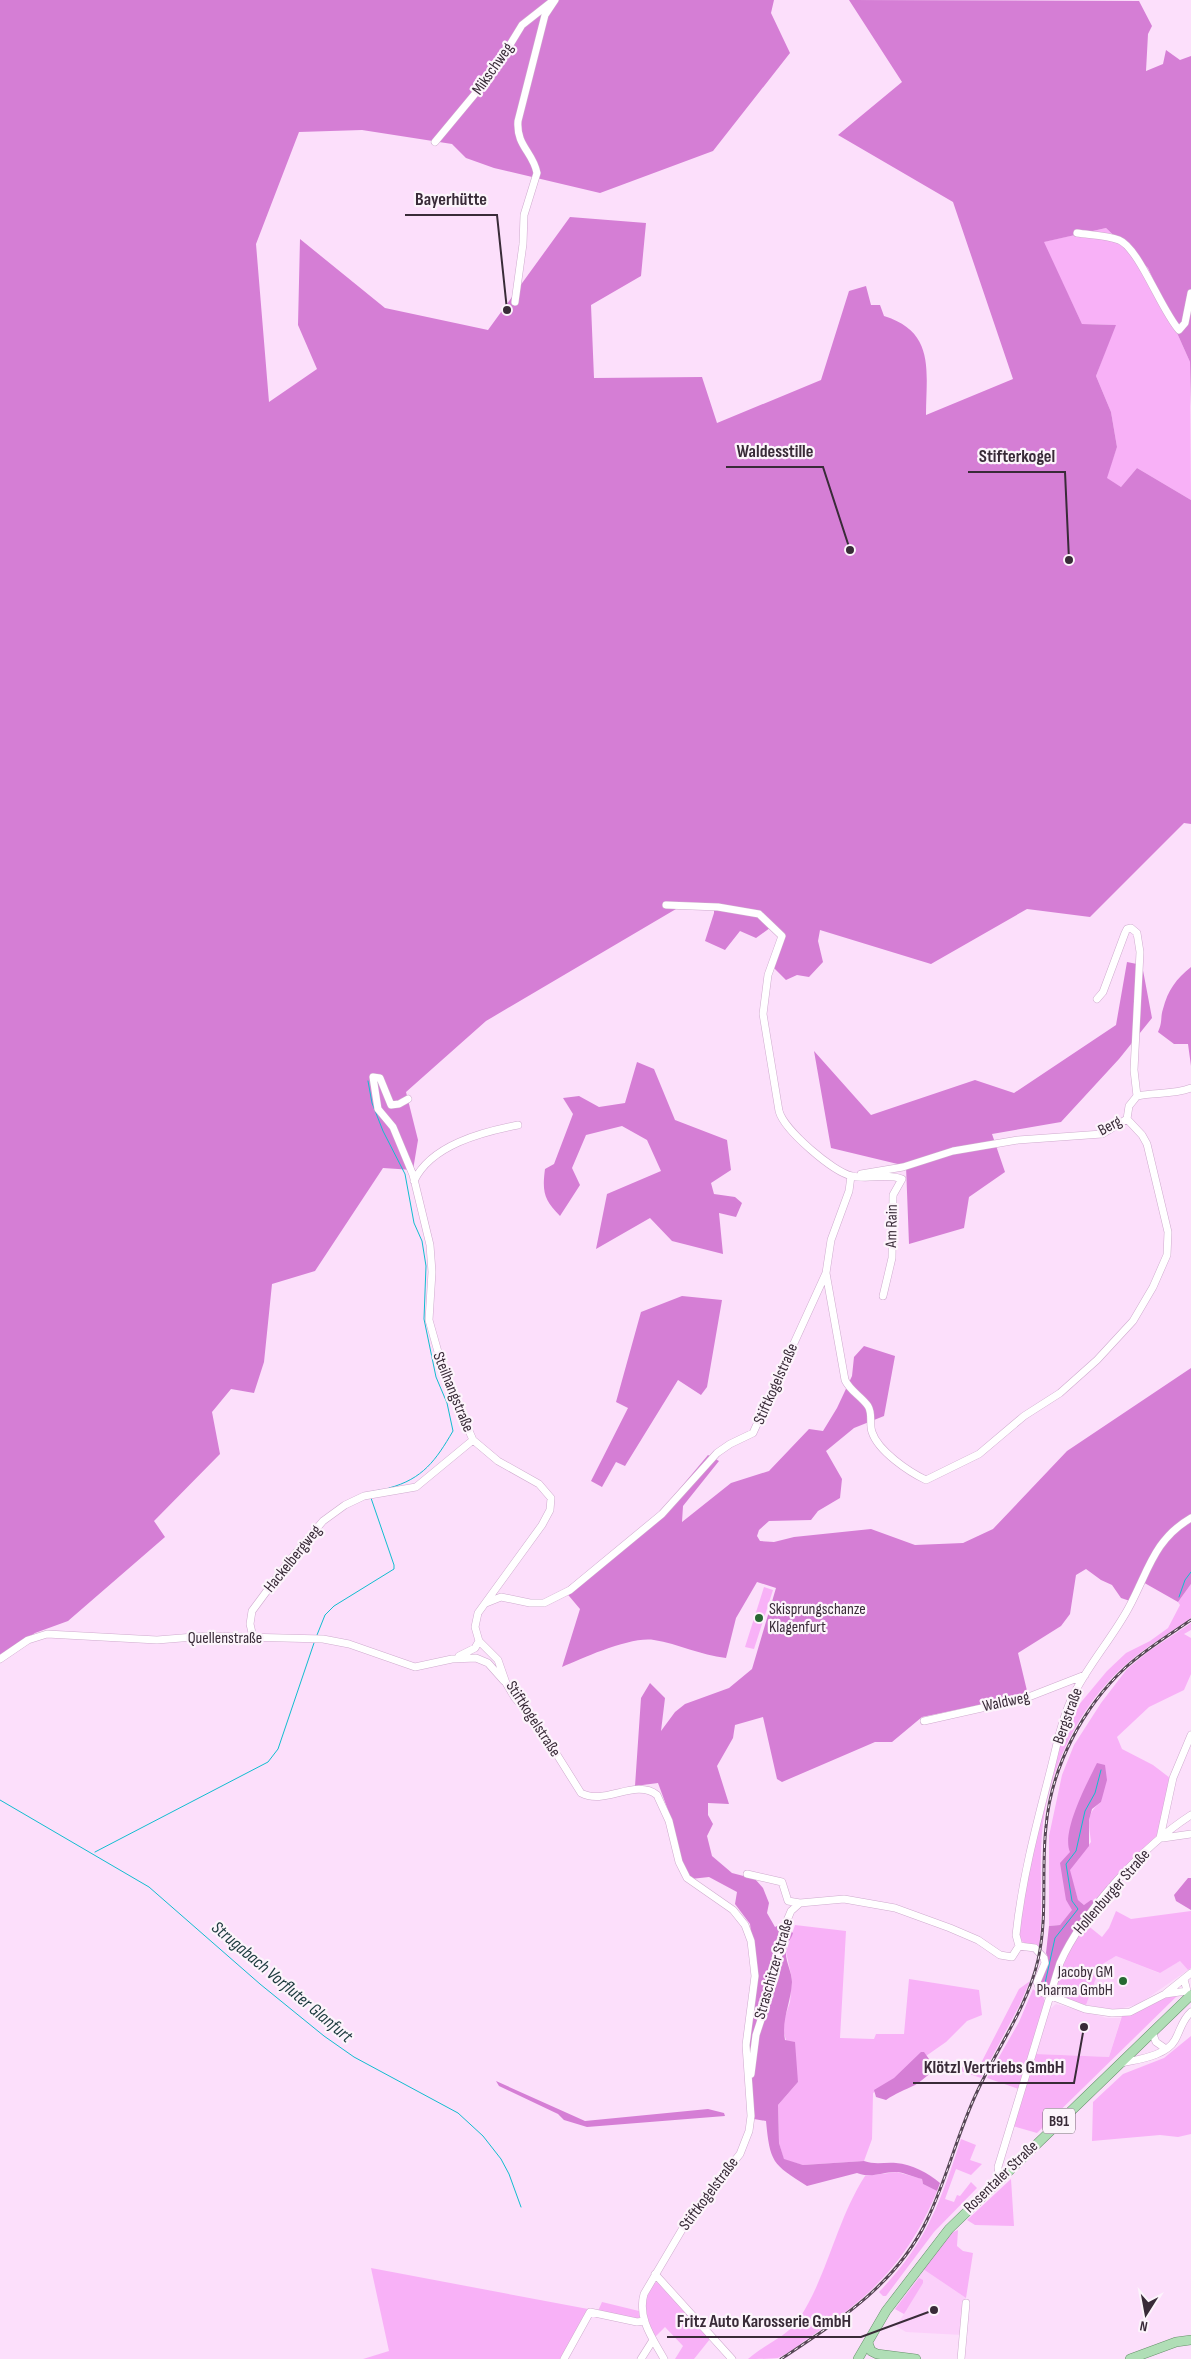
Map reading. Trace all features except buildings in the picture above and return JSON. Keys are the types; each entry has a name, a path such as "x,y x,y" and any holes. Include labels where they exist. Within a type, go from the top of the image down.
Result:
{"main road":[{"name":"Rosentaler Straße","path":"858,2359 886,2311 931,2250 999,2178 1152,2032 1188,1995"},
{"path":"1130,2359 1145,2356 1191,2340"},
{"path":"868,2342 871,2351 878,2354 916,2359"},
{"path":"868,2342 895,2355"},
{"path":"865,2359 878,2354"}],"street":[{"name":"Mikschweg","path":"435,142 494,71 522,25 554,0"},
{"path":"515,302 523,244 524,215 537,173 536,166 517,134 518,121 545,15 554,0"},
{"path":"1077,233 1119,240 1130,247 1179,330 1185,323 1191,293"},
{"path":"666,905 718,907 759,914 782,936 768,975 763,1014 779,1111 785,1124 801,1141 851,1176"},
{"path":"1097,999 1103,992 1124,933 1127,929 1131,928 1137,933 1140,952 1134,1070 1137,1096 1191,1088"},
{"name":"Steilhangstraße","path":"408,1099 399,1104 391,1105 380,1078 373,1077 378,1109 393,1127 414,1182 432,1258 429,1309 434,1342 444,1373 473,1440 480,1448 539,1484 550,1494 552,1501 550,1510 538,1532 485,1603"},
{"name":"Berg","path":"851,1176 903,1168 953,1151 1018,1140 1102,1134 1127,1119 1128,1106 1137,1096"},
{"name":"Stiftkogelstraße","path":"826,1273 844,1380 849,1389 866,1403 870,1410 871,1431 877,1442 915,1475 926,1480 936,1476 979,1454 1024,1416 1060,1394 1097,1360 1133,1320 1152,1287 1167,1255 1168,1232 1147,1144 1142,1135 1127,1119"},
{"path":"414,1182 420,1170 461,1140 484,1132 518,1125"},
{"name":"Stiftkogelstraße","path":"485,1603 501,1597 530,1604 544,1603 570,1590 657,1519 717,1454 730,1444 753,1433 826,1273 831,1240 849,1191 851,1176"},
{"name":"Am Rain","path":"851,1176 902,1179 893,1195 892,1258 884,1296"},
{"name":"Hackelbergweg","path":"253,1637 250,1624 252,1611 289,1561 323,1521 346,1505 364,1496 416,1487 473,1440"},
{"path":"466,1447 480,1448"},
{"name":"Bergstraße","path":"1019,1946 1016,1935 1027,1862 1061,1730 1074,1693 1124,1616 1147,1572 1154,1552 1172,1530 1191,1518"},
{"path":"479,1641 475,1631 476,1619 485,1603"},
{"name":"Quellenstraße","path":"0,1659 28,1640 48,1634 157,1640 206,1636 332,1640 415,1667 471,1657 483,1660 493,1667 506,1683"},
{"name":"Stiftkogelstraße","path":"479,1641 498,1660 506,1683 518,1703 539,1726 581,1793 600,1796 645,1790 657,1795 668,1821 679,1862 687,1878 733,1910 745,1925 751,1941 755,1976 746,2045 751,2116 749,2131 740,2154 690,2216 655,2274 642,2302 644,2321"},
{"name":"Quellenstraße","path":"452,1659 475,1648 479,1641"},
{"name":"Waldweg","path":"924,1721 1026,1698 1085,1674"},
{"path":"1160,1838 1173,1778 1191,1735"},
{"path":"1160,1838 1191,1815"},
{"name":"Hollenburger Straße","path":"999,2178 998,2167 1060,1963 1081,1924 1150,1846 1160,1838 1178,1834 1191,1834"},
{"path":"747,1874 782,1882 791,1911"},
{"name":"Straschitzer Straße","path":"749,2084 760,2018 776,1977 783,1930 791,1911 800,1903 844,1899 894,1908 978,1940 1005,1958 1012,1957 1019,1946"},
{"path":"788,1901 800,1903"},
{"path":"1019,1946 1035,1948 1044,1958 1037,1986 1041,1992 1050,1998 1103,2012 1121,2013 1141,2008 1165,1994 1191,1973"},
{"path":"1165,1994 1188,1995 1184,1979"},
{"path":"1119,2063 1166,2049 1173,2043 1184,2020 1191,2012"},
{"path":"1152,2032 1156,2042 1166,2049"},
{"path":"655,2274 732,2359"},
{"path":"960,2359 966,2304"},
{"path":"564,2359 590,2312 637,2322 644,2321 664,2359"},
{"path":"641,2359 653,2340"}],"shaded area":[{"path":"0,0 774,0 771,13 790,53 713,151 600,193 494,168 466,158 452,144 362,130 299,132 256,244 269,402 317,369 298,325 300,239 385,308 488,330 570,217 646,223 641,276 591,305 594,378 702,377 717,423 821,380 849,291 866,286 871,305 880,305 884,316 901,323 912,332 920,343 926,369 926,415 1013,379 953,202 838,135 902,82 849,0 1139,1 1152,26 1148,34 1146,71 1163,64 1166,50 1180,60 1191,56 1191,407 1190,362 1148,268 1106,228 1044,242 1082,324 1116,325 1096,376 1111,412 1117,447 1107,478 1121,487 1137,468 1191,500 1191,824 1184,823 1090,917 1027,909 931,964 820,930 818,941 823,962 809,977 797,975 786,980 773,967 785,937 774,925 756,938 740,931 725,950 705,941 714,913 714,904 676,909 486,1021 406,1092 418,1140 413,1170 383,1168 315,1271 272,1284 264,1362 254,1393 231,1389 212,1412 220,1454 154,1521 165,1537 68,1621 35,1633 0,1657"},
{"path":"1106,228 1148,268 1190,362 1191,500 1137,468 1121,487 1106,478 1117,447 1111,412 1096,376 1115,325 1082,324 1043,242"},
{"path":"1127,962 1142,965 1152,1018 1119,1059 1061,1122 992,1134 1005,1172 969,1197 964,1228 909,1244 906,1166 831,1148 814,1051 871,1115 975,1080 1014,1093 1116,1025"},
{"path":"1191,967 1191,1066 1188,1044 1174,1044 1158,1032 1167,996 1181,976"},
{"path":"637,1062 654,1069 675,1120 727,1140 731,1170 711,1183 714,1194 735,1197 742,1203 736,1217 719,1213 723,1254 672,1241 650,1218 596,1249 607,1194 661,1171 647,1140 622,1126 586,1135 572,1168 580,1185 560,1216 547,1200 544,1190 545,1169 554,1164 573,1114 563,1098 579,1096 599,1107 625,1103"},
{"path":"682,1296 722,1300 707,1387 701,1395 678,1380 625,1466 616,1462 602,1487 591,1481 628,1408 616,1402 641,1312"},
{"path":"864,1346 895,1356 884,1416 854,1428 826,1451 842,1479 840,1498 818,1511 811,1520 769,1521 759,1530 757,1536 760,1541 774,1542 794,1537 871,1529 915,1545 963,1543 993,1529 1067,1451 1191,1368 1191,1584 1178,1602 1141,1581 1130,1601 1121,1598 1112,1585 1101,1580 1086,1569 1076,1575 1070,1614 1061,1626 1018,1653 1028,1695 922,1717 892,1742 875,1742 782,1782 777,1779 763,1717 735,1725 733,1738 717,1766 729,1804 708,1803 708,1815 713,1824 707,1836 712,1856 732,1873 755,1879 763,1888 769,1903 767,1913 775,1927 783,1923 793,1933 786,1948 792,1982 784,2033 785,2040 795,2042 798,2082 778,2105 779,2143 784,2159 803,2165 864,2161 908,2165 920,2170 940,2183 937,2191 923,2184 922,2179 898,2172 873,2175 857,2173 807,2186 786,2172 775,2161 769,2145 766,2121 754,2119 749,2043 757,1978 750,1924 735,1904 737,1892 709,1877 691,1879 682,1864 672,1821 658,1783 635,1786 641,1698 650,1683 665,1698 661,1731 675,1712 685,1704 729,1688 752,1669 776,1588 757,1582 736,1618 726,1658 654,1640 644,1640 620,1644 562,1667 580,1609 564,1590 656,1517 708,1455 719,1461 683,1506 682,1522 731,1483 769,1471 809,1429 823,1431 837,1408 852,1376 854,1357"},
{"path":"1191,1584 1191,1618 1131,1660 1108,1683 1081,1718 1060,1758 1047,1801 1043,1823 1039,1948 1025,1943 1019,1938 1023,1898 1039,1825 1071,1704 1077,1707 1107,1671 1126,1653 1150,1641 1168,1628 1180,1605 1178,1602"},
{"name":"Skisprungschanze Klagenfurt","path":"764,1587 773,1590 754,1649 745,1647"},
{"path":"1191,1623 1191,1630 1184,1634 1191,1638 1191,1674 1184,1690 1149,1707 1117,1737 1122,1749 1153,1765 1170,1778 1160,1832 1096,1902 1084,1905 1078,1900 1069,1870 1091,1842 1089,1820 1092,1811 1101,1802 1105,1765 1070,1852 1066,1900 1073,1910 1060,1925 1049,1926 1049,1836 1062,1775 1074,1745 1101,1703 1127,1669 1149,1651"},
{"path":"1097,1763 1105,1765 1107,1780 1101,1802 1092,1809 1089,1820 1089,1846 1070,1870 1078,1900 1084,1905 1091,1900 1096,1902 1068,1943 1057,1965 1049,1988 1044,1992 1039,1985 1048,1958 1046,1953 1049,1926 1060,1925 1072,1910 1066,1900 1060,1863 1070,1852 1068,1843 1072,1820"},
{"path":"1188,1878 1191,1878 1191,1910 1176,1901 1174,1895"},
{"path":"1116,1911 1131,1919 1191,1911 1191,1968 1188,1970 1180,1961 1160,1973 1116,1956 1101,1965 1086,2005 1056,1996 1054,1991 1061,1964 1086,1924 1102,1937 1109,1928"},
{"path":"795,1925 846,1931 840,2038 874,2039 876,2034 904,2034 909,1979 979,1990 982,2015 967,2021 946,2042 873,2093 872,2139 864,2161 803,2165 784,2160 779,2143 778,2105 798,2082 782,2026 790,2002 792,1979 786,1952"},
{"path":"1116,1956 1159,1973 1180,1961 1188,1970 1139,2004 1115,2010 1086,2005 1101,1965"},
{"path":"1030,1981 981,2078 949,2067 956,2065 972,2070 979,2067 1019,1989"},
{"path":"1033,1989 1044,1998 1045,2002 1019,2089 987,2078 1019,2022"},
{"path":"1177,1996 1037,2133 1013,2126 1036,2054 1109,2057 1122,2016 1163,1999"},
{"path":"1056,2004 1107,2018 1121,2018 1109,2057 1036,2054 1049,2010"},
{"path":"1191,2036 1191,2134 1178,2137 1160,2135 1092,2141 1093,2102 1123,2074 1164,2058"},
{"path":"921,2052 924,2052 929,2059 939,2063 938,2071 931,2073 915,2085 886,2100 876,2097 874,2090 894,2078"},
{"path":"496,2081 585,2121 708,2109 724,2113 725,2116 587,2127 564,2120 558,2114 499,2086"},
{"path":"961,2139 976,2145 970,2160 982,2164 971,2175 956,2169 945,2199 954,2202 957,2195 960,2196 971,2182 977,2188 934,2232 886,2296 883,2296 879,2292 909,2256 930,2221 946,2183"},
{"path":"897,2172 922,2179 923,2184 937,2191 914,2237 887,2274 854,2305 778,2358 748,2359 782,2336 799,2319 817,2284 855,2193 865,2176"},
{"path":"1011,2179 1014,2226 975,2225 967,2220"},
{"path":"958,2230 957,2246 963,2251 973,2253 966,2298 923,2269 951,2233"},
{"path":"371,2268 588,2309 561,2359 363,2359 389,2351"},
{"path":"923,2269 966,2298 962,2335 906,2332 896,2326 904,2314 895,2309"},
{"path":"919,2278 923,2280 923,2283 904,2314 895,2309"},
{"path":"657,2282 710,2339 694,2359 675,2359 683,2346 665,2327 655,2337 651,2329 646,2316 645,2304 654,2283"},
{"path":"602,2302 639,2311 640,2317 638,2320 598,2311"}],"waterway":[{"path":"368,1081 372,1103 383,1131 405,1174 414,1223 422,1241 426,1266 424,1319 436,1377 447,1403 453,1431 441,1451 420,1474 389,1488"},
{"path":"370,1492 380,1490"},
{"path":"317,1635 325,1615 334,1606 394,1569 371,1498"},
{"path":"1179,1597 1185,1580 1191,1572"},
{"path":"95,1852 268,1762 278,1749 314,1643"},
{"path":"1044,1988 1055,1938 1078,1909 1072,1901 1066,1864 1076,1851 1085,1811 1095,1793 1101,1770"},
{"name":"Strugabach Vorfluter Glanfurt","path":"0,1800 149,1887 260,1984 324,2036 354,2057 458,2113 483,2136 501,2159 509,2174 521,2207"}],"railway":[{"path":"781,2359 864,2300 882,2283 899,2264 927,2220 970,2108 1027,1995 1033,1978 1043,1927 1046,1827 1049,1805 1062,1761 1083,1719 1110,1683 1142,1654 1191,1620"}],"place":[{"name":"Bayerhütte","path":"507,310"},
{"name":"Waldesstille","path":"850,550"},
{"name":"Stifterkogel","path":"1069,560"},
{"name":"Skisprungschanze Klagenfurt","path":"759,1618"},
{"name":"Jacoby GM Pharma GmbH","path":"1123,1981"},
{"name":"Klötzl Vertriebs GmbH","path":"1084,2027"},
{"name":"Fritz Auto Karosserie GmbH","path":"934,2310"}]}
